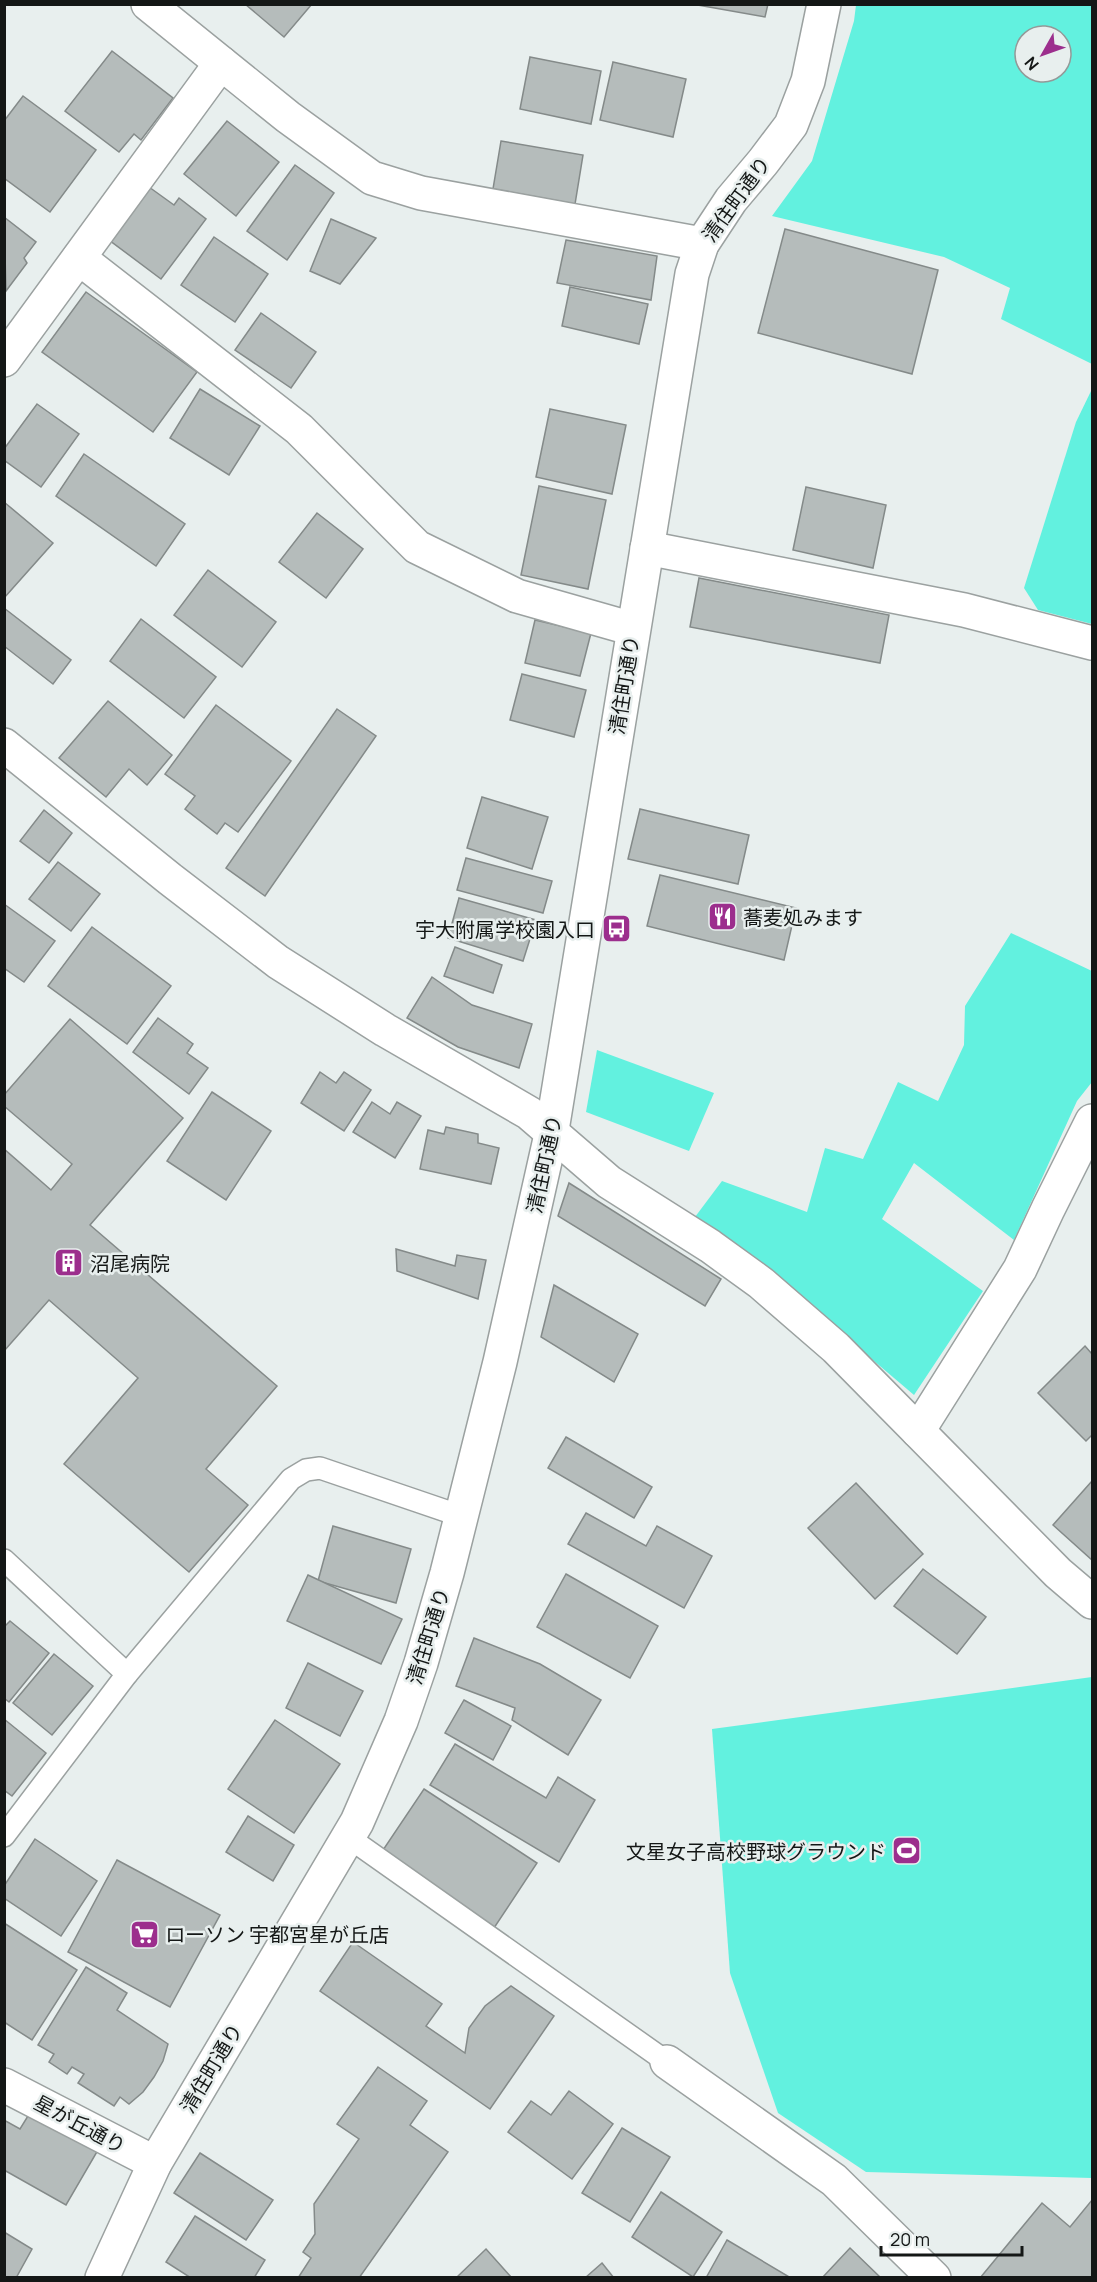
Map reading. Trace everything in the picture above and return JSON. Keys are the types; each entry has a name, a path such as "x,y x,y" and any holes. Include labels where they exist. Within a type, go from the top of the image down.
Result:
{"street":[{"path":"148,4 288,117 372,178 421,193 702,244"},
{"name":"清住町通り","path":"102,2277 155,2163 348,1837 380,1774 404,1713 440,1596 461,1516 500,1362 552,1131 692,274 702,244 731,200 791,125 808,81 824,4"},
{"path":"4,360 221,63"},
{"path":"79,258 299,429 417,547 517,596 633,629"},
{"path":"646,548 964,610 1092,642"},
{"path":"4,745 170,879 278,962 386,1030 505,1097 552,1131 569,1149 609,1182 710,1246 769,1290 836,1348 1058,1573 1092,1602"},
{"path":"918,1431 1020,1269 1092,1121"},
{"path":"667,2062 834,2180 934,2277"},
{"name":"星が丘通り","path":"4,2085 155,2163"}],"lane":[{"path":"4,1836 127,1674 291,1479 306,1470 320,1468 461,1516"},
{"path":"4,1560 127,1674"},
{"path":"348,1837 667,2062"}],"green space":[{"path":"856,5 1092,5 1092,364 1001,319 1010,288 944,257 772,216 812,161 854,21"},
{"path":"1092,389 1092,624 1038,610 1024,588 1076,422"},
{"path":"1011,933 1092,971 1092,1082 1077,1101 1014,1240 914,1163 882,1219 983,1291 914,1395 781,1282 695,1217 722,1181 807,1212 825,1148 863,1159 898,1082 938,1101 964,1045 965,1006"},
{"path":"597,1050 714,1093 689,1151 586,1112"},
{"name":"文星女子高校野球グラウンド","path":"1092,1677 1092,2178 866,2172 778,2113 730,1973 712,1729"}],"building":[{"path":"245,4 312,4 284,37"},
{"path":"692,4 768,4 765,17"},
{"path":"112,51 173,98 141,140 134,134 119,152 65,111"},
{"path":"530,57 601,71 591,124 520,109"},
{"path":"613,62 686,79 673,137 600,120"},
{"path":"23,96 96,150 50,212 4,178 4,121"},
{"path":"227,121 279,162 236,216 184,174"},
{"path":"501,141 583,155 575,204 493,189"},
{"path":"295,165 334,193 287,260 247,231"},
{"path":"149,187 174,205 179,198 206,219 161,279 109,240"},
{"path":"4,217 36,242 24,258 27,263 6,291"},
{"path":"331,219 376,238 340,284 310,271"},
{"path":"785,229 938,270 912,374 758,333"},
{"path":"214,237 268,274 235,322 181,285"},
{"path":"566,240 657,256 651,300 557,283"},
{"path":"570,287 648,304 639,344 562,326"},
{"path":"86,292 197,372 153,432 42,352"},
{"path":"261,313 316,352 291,388 235,350"},
{"path":"200,389 260,426 229,475 170,438"},
{"path":"37,404 79,434 41,487 4,460 4,449"},
{"path":"550,409 626,425 612,494 536,477"},
{"path":"84,454 185,524 156,566 56,496"},
{"path":"539,486 606,500 588,589 521,575"},
{"path":"806,487 886,505 873,568 793,550"},
{"path":"4,502 53,543 4,598"},
{"path":"317,513 363,549 326,598 279,562"},
{"path":"208,570 276,622 242,667 174,615"},
{"path":"699,578 889,615 880,663 690,627"},
{"path":"4,608 71,660 53,684 4,646"},
{"path":"141,619 216,677 184,718 110,661"},
{"path":"535,620 591,633 580,676 525,663"},
{"path":"522,674 586,690 574,737 510,720"},
{"path":"108,701 172,755 147,785 129,769 106,797 59,758"},
{"path":"216,705 291,761 238,832 225,823 217,834 185,809 195,796 165,774"},
{"path":"337,709 376,736 265,896 226,868"},
{"path":"482,797 548,817 532,869 467,848"},
{"path":"640,809 749,835 738,884 628,859"},
{"path":"44,810 72,833 49,863 20,841"},
{"path":"466,858 552,881 543,913 457,890"},
{"path":"58,862 100,894 71,931 29,899"},
{"name":"蕎麦処みます","path":"660,875 796,908 784,960 647,926"},
{"path":"459,898 536,920 523,961 448,938"},
{"path":"4,904 55,941 24,982 4,968"},
{"path":"92,927 171,986 127,1044 48,986"},
{"path":"455,947 502,965 493,993 444,976"},
{"path":"432,977 472,1005 532,1024 519,1068 458,1047 407,1018"},
{"path":"158,1018 193,1044 187,1053 208,1068 189,1094 133,1052"},
{"name":"沼尾病院","path":"70,1019 183,1118 90,1225 277,1386 206,1469 248,1505 189,1572 64,1464 138,1378 49,1300 4,1351 4,1149 51,1190 72,1164 4,1106 4,1095"},
{"path":"320,1072 336,1083 344,1072 371,1090 344,1131 301,1103"},
{"path":"212,1092 271,1131 226,1200 167,1161"},
{"path":"372,1102 390,1114 397,1102 421,1116 395,1158 353,1132"},
{"path":"446,1127 478,1134 478,1143 499,1148 491,1184 420,1169 428,1130 444,1134"},
{"path":"569,1183 721,1279 705,1306 558,1216"},
{"path":"396,1249 455,1266 457,1255 486,1260 478,1299 397,1271"},
{"path":"554,1285 638,1334 614,1382 541,1337"},
{"path":"1085,1346 1092,1354 1092,1435 1086,1441 1038,1393"},
{"path":"566,1437 652,1487 634,1518 548,1468"},
{"path":"1092,1481 1092,1560 1053,1525"},
{"path":"856,1483 923,1554 875,1599 808,1528"},
{"path":"586,1513 646,1546 657,1526 712,1556 684,1608 568,1544"},
{"path":"333,1526 411,1549 396,1603 318,1581"},
{"path":"923,1569 986,1617 957,1654 894,1606"},
{"path":"566,1574 658,1626 630,1678 537,1627"},
{"path":"308,1575 402,1619 381,1664 287,1621"},
{"path":"10,1621 49,1653 9,1702 4,1698 4,1627"},
{"path":"474,1638 540,1664 601,1700 568,1755 512,1720 515,1708 456,1686"},
{"path":"54,1654 93,1686 52,1735 13,1703"},
{"path":"308,1663 363,1691 340,1736 286,1708"},
{"path":"464,1700 511,1726 493,1760 445,1733"},
{"path":"4,1719 46,1753 12,1796 4,1790"},
{"path":"275,1720 340,1764 294,1833 228,1789"},
{"path":"455,1744 546,1798 558,1777 595,1800 559,1862 430,1785"},
{"path":"424,1789 537,1863 494,1928 381,1853"},
{"path":"248,1816 294,1845 273,1881 226,1852"},
{"path":"35,1839 97,1881 61,1936 4,1898 4,1886"},
{"name":"ローソン 宇都宮星が丘店","path":"117,1860 220,1915 170,2007 68,1952"},
{"path":"4,1923 77,1970 32,2040 4,2022"},
{"path":"353,1942 442,2004 426,2026 465,2053 469,2028 485,2006 511,1986 554,2016 490,2109 320,1991"},
{"path":"86,1967 127,1993 117,2010 168,2044 163,2061 154,2077 143,2092 129,2104 120,2097 114,2106 78,2083 84,2074 72,2067 67,2074 49,2062 54,2054 38,2045"},
{"path":"378,2067 427,2101 410,2125 448,2152 359,2278 298,2278 311,2258 303,2252 315,2234 314,2204 359,2139 337,2124"},
{"path":"569,2091 613,2124 572,2179 508,2132 531,2101 551,2115"},
{"path":"31,2111 98,2150 66,2205 4,2170 4,2120 20,2129"},
{"path":"622,2128 670,2157 630,2222 582,2193"},
{"path":"200,2153 273,2200 246,2240 174,2193"},
{"path":"661,2192 722,2232 693,2277 632,2237"},
{"path":"1092,2200 1092,2278 980,2278 1042,2203 1070,2227"},
{"path":"195,2216 265,2260 254,2278 191,2278 166,2262"},
{"path":"4,2232 32,2249 16,2278 4,2278"},
{"path":"727,2240 791,2278 706,2278"},
{"path":"850,2248 881,2278 822,2278"},
{"path":"486,2249 512,2278 456,2278"},
{"path":"602,2263 614,2278 585,2278"}],"place":[{"name":"蕎麦処みます","path":"722,917"},
{"name":"宇大附属学校園入口","path":"616,929"},
{"name":"沼尾病院","path":"69,1263"},
{"name":"文星女子高校野球グラウンド","path":"907,1851"},
{"name":"ローソン 宇都宮星が丘店","path":"144,1934"}]}
